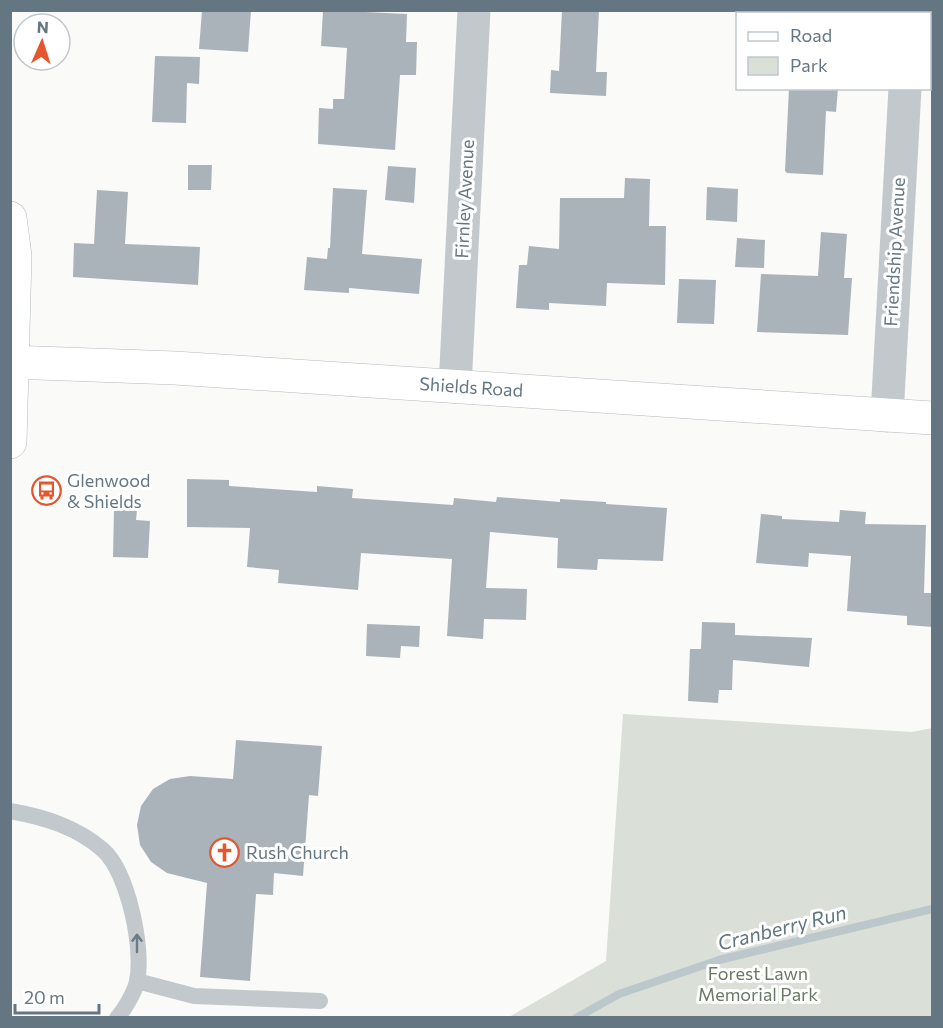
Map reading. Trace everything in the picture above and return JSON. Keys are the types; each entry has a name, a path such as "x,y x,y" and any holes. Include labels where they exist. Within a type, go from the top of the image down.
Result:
{"main road":[{"path":"10,218 15,256 10,442"},
{"name":"Shields Road","path":"11,362 175,368 933,418"}],"street":[{"name":"Firnley Avenue","path":"455,387 474,10"},
{"name":"Friendship Avenue","path":"887,416 905,90"}],"lane":[{"path":"10,811 38,816 80,832 105,852 125,887 137,932 137,981 117,1017"},
{"path":"137,981 194,996 320,1001"}],"green space":[{"name":"Forest Lawn Memorial Park","path":"623,714 912,732 932,728 932,1017 509,1017 606,961"}],"building":[{"path":"202,10 251,10 248,52 199,49"},
{"path":"323,10 407,14 406,42 417,42 416,75 400,75 395,150 318,144 319,108 333,109 333,99 344,99 347,48 321,46"},
{"path":"562,10 599,10 596,72 607,72 606,96 550,93 551,70 559,71"},
{"path":"155,56 200,57 199,84 187,83 186,123 152,122"},
{"path":"789,90 838,90 836,112 826,111 823,175 785,171"},
{"path":"188,165 212,165 211,190 188,190"},
{"path":"388,166 416,168 414,203 385,200"},
{"path":"625,178 650,179 649,226 666,226 665,285 607,283 606,306 549,303 549,310 516,308 519,265 527,265 529,246 559,249 560,198 624,198"},
{"path":"707,187 738,189 737,222 706,220"},
{"path":"333,188 367,190 362,254 422,259 419,294 349,288 349,293 304,290 307,257 327,259 328,248 330,248"},
{"path":"97,190 128,192 125,244 200,247 198,285 73,277 74,243 94,244"},
{"path":"821,232 847,234 844,278 852,278 848,335 757,332 761,274 818,276"},
{"path":"737,238 765,240 764,268 735,267"},
{"path":"679,279 716,280 714,324 677,323"},
{"path":"187,479 229,480 229,486 317,492 317,486 353,489 352,498 453,505 454,498 496,502 497,497 560,502 560,499 667,508 663,561 598,559 597,570 557,568 558,538 490,532 486,588 527,589 526,620 484,619 483,639 447,636 452,559 361,553 358,590 278,583 279,570 247,567 250,528 187,527"},
{"path":"114,509 137,510 136,520 150,521 148,558 113,557"},
{"path":"840,510 866,512 865,524 926,525 924,593 933,593 933,627 907,625 907,616 847,611 851,556 809,553 808,567 756,563 761,514 782,516 782,519 839,522"},
{"path":"702,622 735,623 735,635 812,638 809,667 733,660 732,690 719,690 718,703 688,701 690,649 701,649"},
{"path":"367,624 420,626 419,647 401,646 400,658 366,656"},
{"name":"Rush Church","path":"236,740 322,746 318,796 309,795 303,876 274,873 273,895 256,894 250,981 200,977 207,883 167,873 151,862 140,845 137,825 141,806 153,789 170,779 190,776 233,779"}],"waterway":[{"name":"Cranberry Run","path":"576,1018 619,994 719,960 932,909"}],"place":[{"name":"Glenwood & Shields","path":"46,491"},
{"name":"Rush Church","path":"225,853"}]}
